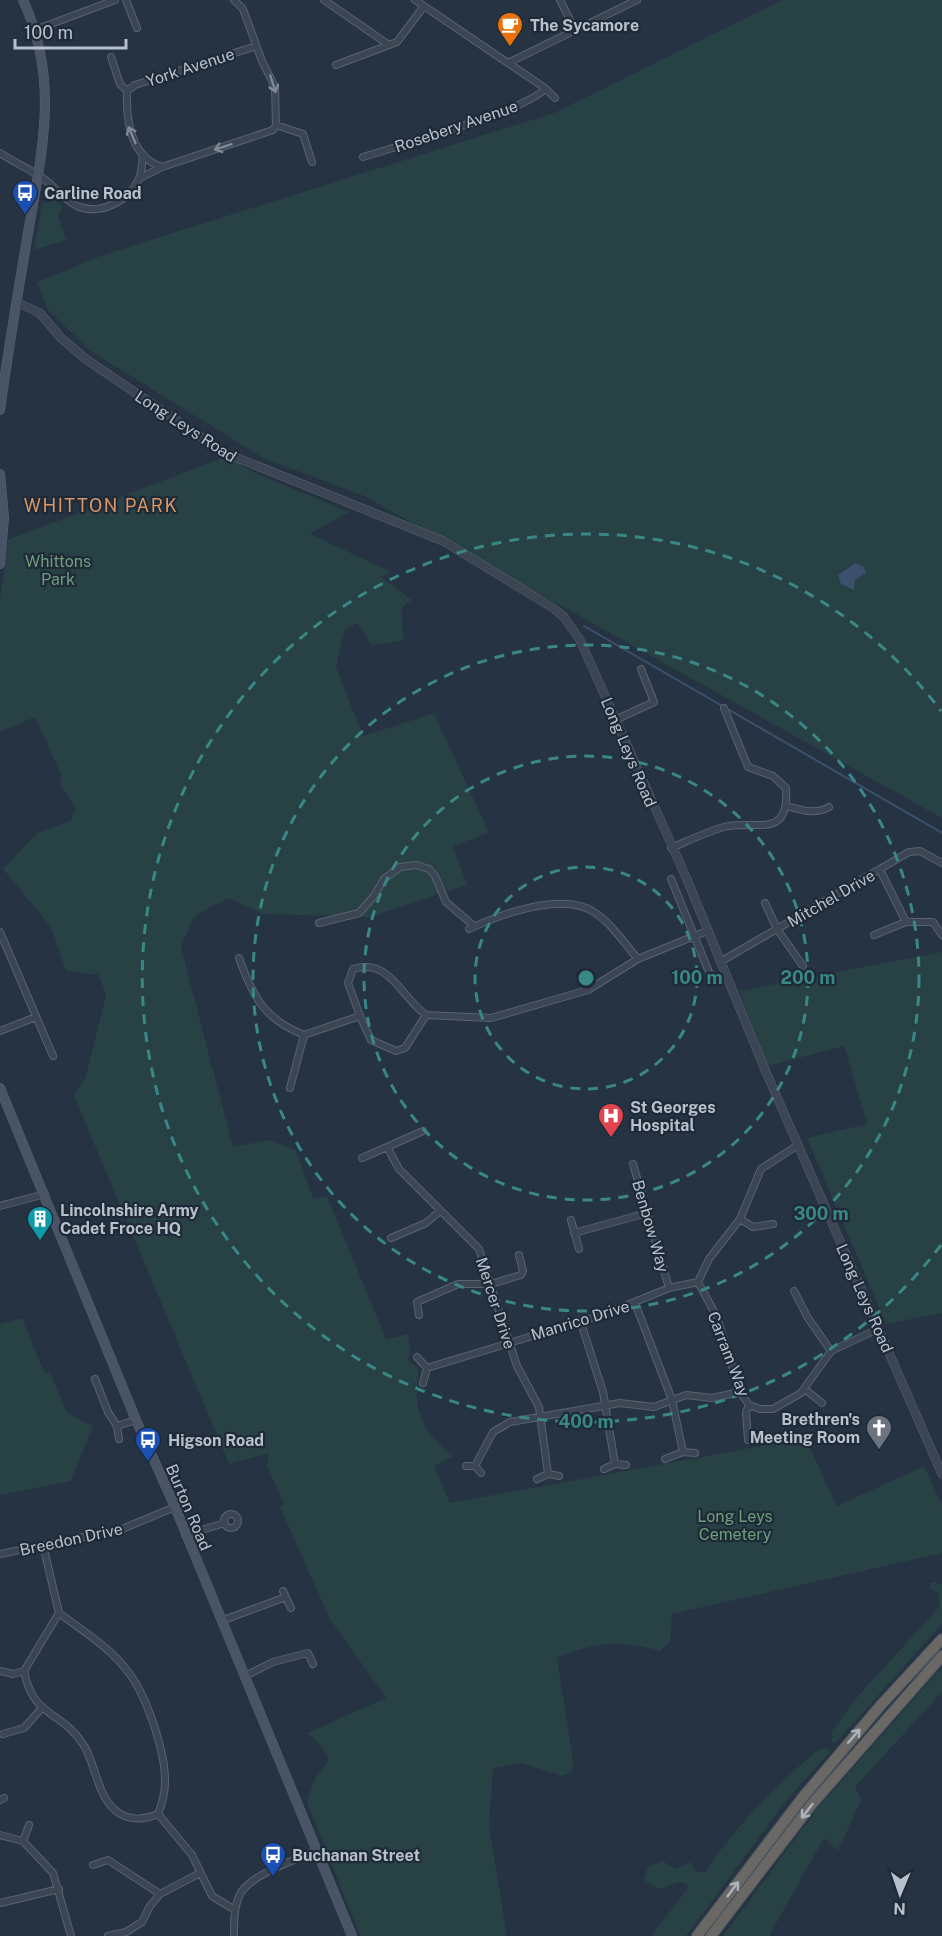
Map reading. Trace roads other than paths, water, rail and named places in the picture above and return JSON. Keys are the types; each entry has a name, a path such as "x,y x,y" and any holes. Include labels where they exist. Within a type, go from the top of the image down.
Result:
{"highway":[{"path":"698,1936 803,1797 881,1705 942,1639"},
{"path":"711,1936 812,1804 942,1656"}],"main road":[{"path":"0,410 39,177 47,101 44,68 35,30 23,0"},
{"path":"0,474 4,534 0,564"},
{"name":"Burton Road","path":"0,1089 352,1936"}],"street":[{"path":"35,30 115,0"},
{"path":"126,0 137,28"},
{"path":"0,153 39,177 75,205 92,209 120,201 140,178 162,167 273,130 276,125 275,87 256,46 243,9 234,0"},
{"path":"324,0 389,45"},
{"path":"415,0 545,88 555,98"},
{"path":"560,0 575,30"},
{"path":"508,63 638,0"},
{"path":"336,65 402,38 424,6"},
{"name":"York Avenue","path":"127,91 135,85 256,46"},
{"path":"111,57 121,87 127,91 128,126 143,155 153,165 162,167"},
{"name":"Rosebery Avenue","path":"363,157 511,109 542,94 545,88"},
{"path":"276,125 303,134 312,162"},
{"path":"140,178 143,155"},
{"path":"36,192 51,188"},
{"name":"Long Leys Road","path":"18,303 36,310 87,360 225,453 424,532 553,608 564,617 576,633 615,720 942,1474"},
{"path":"0,345 11,344"},
{"path":"615,720 654,702 641,669"},
{"path":"671,848 727,826 766,827 780,818 787,806 786,789 773,776 748,767 724,708"},
{"path":"787,806 807,812 823,811 830,807"},
{"name":"Mitchel Drive","path":"720,962 831,895 909,852 920,851 942,863"},
{"path":"319,923 359,913 374,896 384,879 400,867 416,865 429,869 435,876 446,902 471,927 497,915 533,905 568,905 592,910 638,959"},
{"path":"880,870 906,922"},
{"path":"671,879 711,977"},
{"path":"765,903 777,929 803,966"},
{"path":"874,935 906,922 933,922 942,935"},
{"path":"426,1015 405,1048 396,1051 371,1040 348,983 353,969 363,966 384,970 398,984 411,1004 426,1015 491,1018 588,990 638,959 708,931"},
{"path":"0,932 53,1056"},
{"path":"239,958 248,984 266,1011 286,1028 304,1035 360,1016"},
{"path":"0,1031 36,1017"},
{"path":"290,1088 304,1035"},
{"path":"362,1158 423,1131"},
{"path":"698,1282 709,1259 740,1219 762,1169 798,1145"},
{"name":"Mercer Drive","path":"387,1147 399,1168 479,1249 517,1366 539,1407 548,1474"},
{"name":"Benbow Way","path":"633,1164 669,1288"},
{"path":"0,1206 45,1194"},
{"path":"391,1238 426,1223 440,1211"},
{"path":"574,1233 647,1213"},
{"path":"740,1219 753,1227 773,1224"},
{"path":"571,1220 579,1249"},
{"path":"419,1314 417,1302 458,1284 491,1284 520,1275 523,1271 519,1254"},
{"name":"Manrico Drive","path":"426,1368 635,1303 669,1288 698,1282"},
{"name":"Carram Way","path":"698,1282 717,1317 740,1392 749,1405 760,1409 772,1409 806,1390 831,1351"},
{"path":"794,1291 808,1318 831,1351 878,1329"},
{"path":"635,1303 672,1400 683,1452 686,1455 695,1453"},
{"path":"580,1320 605,1406 615,1464"},
{"path":"417,1357 426,1368 423,1383"},
{"path":"95,1379 108,1412 117,1426 119,1439"},
{"path":"806,1390 822,1403"},
{"path":"475,1466 488,1439 500,1426 605,1406 632,1403 654,1407 686,1395 712,1398 740,1392"},
{"path":"748,1440 746,1412 749,1405"},
{"path":"117,1426 136,1420"},
{"path":"666,1459 683,1452"},
{"path":"604,1469 615,1464 626,1465"},
{"path":"466,1466 475,1466 482,1473"},
{"path":"537,1479 548,1474 560,1476"},
{"name":"Breedon Drive","path":"0,1554 122,1529 175,1507"},
{"path":"184,1536 225,1523"},
{"path":"24,1671 32,1697 41,1709 69,1727 83,1744 106,1800 116,1812 130,1818 145,1819 158,1814 164,1798 165,1781 159,1747 140,1691 129,1673 109,1651 58,1613 43,1545"},
{"path":"221,1621 285,1594 291,1608"},
{"path":"0,1671 13,1674 24,1671 58,1613"},
{"path":"245,1676 273,1662 308,1653 313,1664"},
{"path":"3,1734 24,1728 41,1709"},
{"path":"158,1814 183,1842 212,1896 235,1910"},
{"path":"22,1841 29,1825"},
{"path":"0,1835 22,1841 53,1873 71,1936"},
{"path":"234,1936 235,1910 240,1895 249,1882 317,1850"},
{"path":"93,1865 108,1860 160,1894"},
{"path":"108,1936 126,1932 142,1922 150,1906 160,1894 200,1873"},
{"path":"0,1903 58,1889"}],"water":[{"path":"856,563 864,567 866,573 855,580 854,590 841,584 838,575"}],"waterway":[{"path":"584,626 942,833"}],"place":[{"name":"The Sycamore","path":"510,48"},
{"name":"Carline Road","path":"25,216"},
{"name":"St Georges Hospital","path":"611,1139"},
{"name":"Lincolnshire Army Cadet Froce HQ","path":"40,1242"},
{"name":"Brethren's Meeting Room","path":"879,1451"},
{"name":"Higson Road","path":"148,1463"},
{"name":"Buchanan Street","path":"273,1878"}],"district":[{"name":"WHITTON PARK","path":"101,506"}],"park label":[{"name":"Whittons Park","path":"58,570"},
{"name":"Long Leys Cemetery","path":"735,1525"}]}
